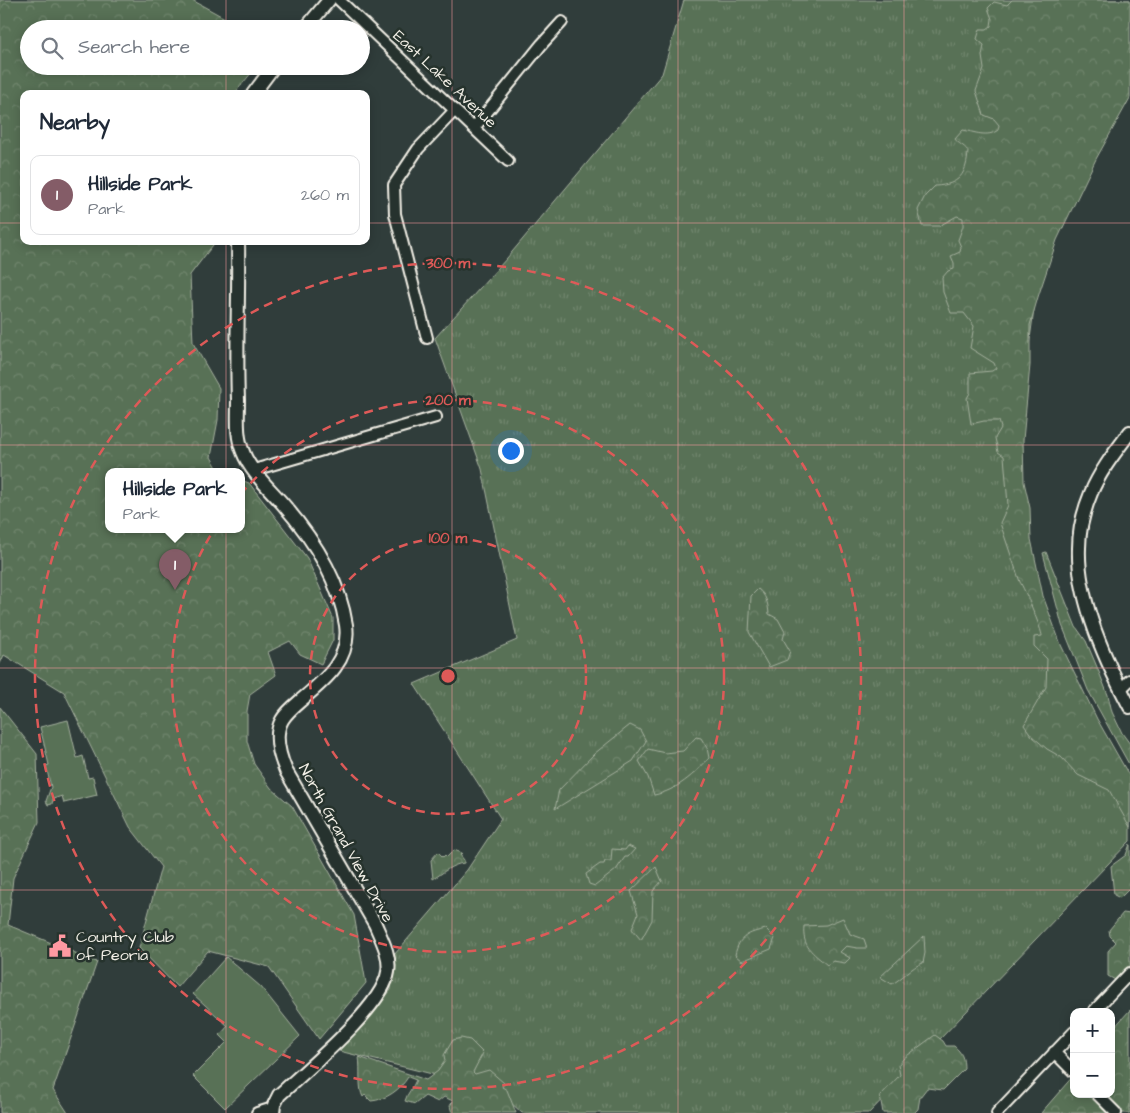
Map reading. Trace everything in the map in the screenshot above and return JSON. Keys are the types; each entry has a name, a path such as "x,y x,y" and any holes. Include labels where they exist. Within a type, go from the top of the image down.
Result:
{"street":[{"path":"312,20 329,0"},
{"name":"East Lake Avenue","path":"339,0 360,20"},
{"path":"474,128 562,22"},
{"name":"East Lake Avenue","path":"370,29 508,161"},
{"path":"256,90 267,75"},
{"path":"427,338 395,214 394,185 418,149 455,110"},
{"name":"North Grand View Drive","path":"238,245 236,373 238,429 242,452 254,470 309,536 321,556 334,586 346,624 347,640 344,652 337,665 325,680 282,720 278,740 282,760 286,772 367,910 383,943 388,966 386,980 374,1001 332,1046 279,1095 273,1110"},
{"path":"254,470 436,417"},
{"path":"1130,432 1094,488 1084,516 1079,547 1085,596 1106,656 1125,685 1130,707"},
{"path":"1097,1008 1130,973"},
{"path":"997,1113 1070,1036"},
{"path":"1054,1052 1070,1068"},
{"path":"1101,1098 1116,1113"},
{"path":"257,1113 273,1110"}],"green space":[{"path":"0,0 192,0 229,20 20,20 20,75 250,75 237,90 20,90 20,245 213,245 190,275 193,343 219,388 218,420 211,457 217,468 105,468 105,533 245,533 245,482 249,483 307,558 333,618 333,640 321,664 300,654 290,641 268,652 276,675 250,694 247,711 247,741 254,764 271,788 292,806 354,915 366,983 319,1039 269,967 208,951 177,987 139,948 161,867 130,827 64,692 4,655 0,664"},
{"path":"684,0 1130,0 1046,223 1012,469 1055,652 1130,792 1130,841 869,1113 522,1113 497,1090 339,1051 391,990 394,955 467,870 501,819 414,684 517,640 482,469 435,338 507,258 662,74"},
{"path":"1012,0 1130,0 1130,98 1096,159 1057,240 1038,297 1030,325 1030,365 1023,440 1024,482 1030,508 1031,539 1043,596 1061,645 1097,719 1130,777 1130,827 1109,790 1078,775 1061,757 1047,749 1032,736 1024,725 1046,687 1047,659 1034,646 1034,637 1042,636 1041,632 1020,582 1000,523 1008,505 1004,456 998,452 995,438 1001,428 999,421 984,421 971,424 967,398 970,393 970,373 992,371 996,368 994,363 970,348 974,326 964,313 951,313 943,292 942,278 948,271 954,269 951,256 960,252 961,247 958,240 963,226 963,218 957,216 939,226 922,226 918,210 925,196 935,186 956,181 963,172 966,166 968,151 955,139 963,130 990,134 998,130 999,125 994,119 984,115 976,91 984,69 982,56 984,45 977,39 980,29 987,29 991,26 992,19 988,8 994,2 1007,5"},
{"path":"1046,552 1076,627 1086,641 1097,667 1108,695 1112,712 1122,733 1130,744 1130,766 1088,690 1062,625 1043,553"},
{"path":"758,589 766,600 769,614 778,619 785,632 783,639 790,651 787,660 769,667 749,632 751,596"},
{"path":"0,707 37,754 39,822 13,878 8,925 97,962 53,1090 68,1113 0,1113"},
{"path":"68,720 77,758 83,756 88,778 93,777 97,795 64,803 62,796 53,799 52,804 48,805 46,801 51,787 46,766 49,765 40,727"},
{"path":"630,725 640,730 646,741 633,761 555,809 559,790 594,754"},
{"path":"696,737 701,738 707,748 709,758 698,770 677,786 654,795 648,777 639,761 648,749 665,753 683,751"},
{"path":"1130,844 1130,892 1128,890 1120,898 1114,895 1111,866 1126,855"},
{"path":"628,846 635,849 628,857 625,857 616,870 595,886 589,884 586,874 600,864 604,864 605,861 611,861 612,849 625,850"},
{"path":"454,850 462,853 460,855 464,863 451,867 433,879 431,860 438,852 443,857 445,855 447,857"},
{"path":"656,867 662,881 653,891 652,920 641,940 632,929 638,914 631,891"},
{"path":"1123,913 1130,914 1130,969 1119,982 1108,976 1108,951 1116,942 1110,936 1109,930"},
{"path":"843,918 850,934 864,939 867,948 846,946 840,952 850,958 845,963 833,961 827,965 806,944 804,926 826,925"},
{"path":"766,929 775,938 771,949 742,961 735,955 739,943 745,936"},
{"path":"924,936 925,953 923,963 892,984 880,977"},
{"path":"226,957 261,987 300,1036 225,1108 193,1076 227,1042 220,1035 228,1026 193,994"},
{"path":"1130,1010 1130,1113 1041,1113 1070,1080 1070,1098 1115,1098 1115,1027"},
{"path":"935,1035 946,1046 954,1046 959,1051 963,1059 964,1069 943,1090 927,1088 920,1097 918,1109 914,1113 883,1113 880,1096 900,1075 898,1065 904,1058"},
{"path":"461,1038 470,1040 483,1053 473,1072 475,1074 489,1070 504,1083 502,1087 507,1090 516,1113 452,1113 450,1106 453,1101 444,1097 438,1102 425,1096 415,1104 405,1101 416,1080 408,1077 397,1090 382,1099 371,1101 365,1095 363,1097 361,1093 359,1057 426,1080 438,1071 445,1061 444,1055 453,1040"}],"place":[{"name":"Hillside Park","path":"175,590"},
{"name":"Country Club of Peoria","path":"60,946"}]}
